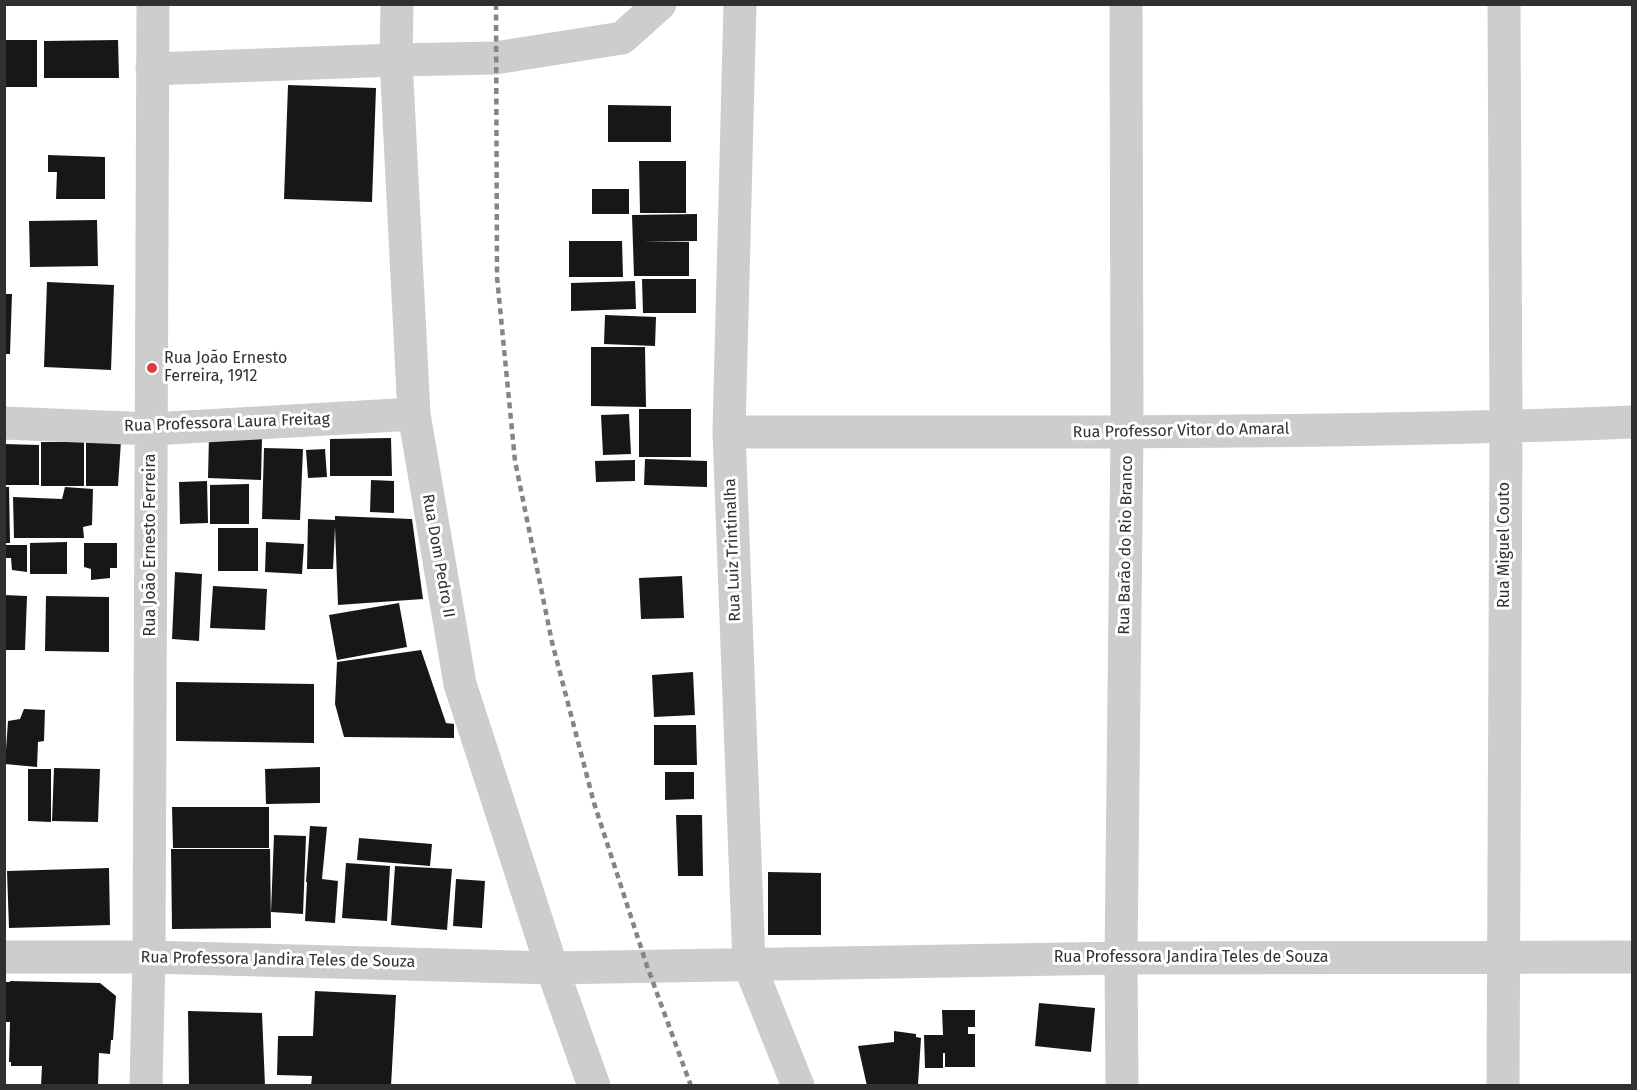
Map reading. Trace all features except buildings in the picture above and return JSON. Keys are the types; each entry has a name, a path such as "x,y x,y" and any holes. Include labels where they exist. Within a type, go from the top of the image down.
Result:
{"street":[{"name":"Rua João Ernesto Ferreira","path":"146,1086 149,957 153,4"},
{"name":"Rua Dom Pedro II","path":"397,4 396,60 414,414 460,684 552,968 594,1086"},
{"path":"152,69 495,58 622,38 660,4"},
{"name":"Rua Luiz Trintinalha","path":"740,4 729,432 749,964 798,1086"},
{"name":"Rua Barão do Rio Branco","path":"1122,1086 1121,958 1127,432 1126,4"},
{"name":"Rua Miguel Couto","path":"1503,1086 1506,427 1504,4"},
{"name":"Rua Professora Laura Freitag","path":"4,423 152,429 414,414"},
{"name":"Rua Professor Vitor do Amaral","path":"729,432 1127,432 1506,427 1632,422"},
{"name":"Rua Professora Jandira Teles de Souza","path":"4,957 149,957 552,968 1121,958 1632,957"}],"railway":[{"path":"496,4 497,277 515,461 552,642 594,803 647,966 691,1086"}],"place":[{"name":"Rua João Ernesto Ferreira, 1912","path":"152,368"}]}
